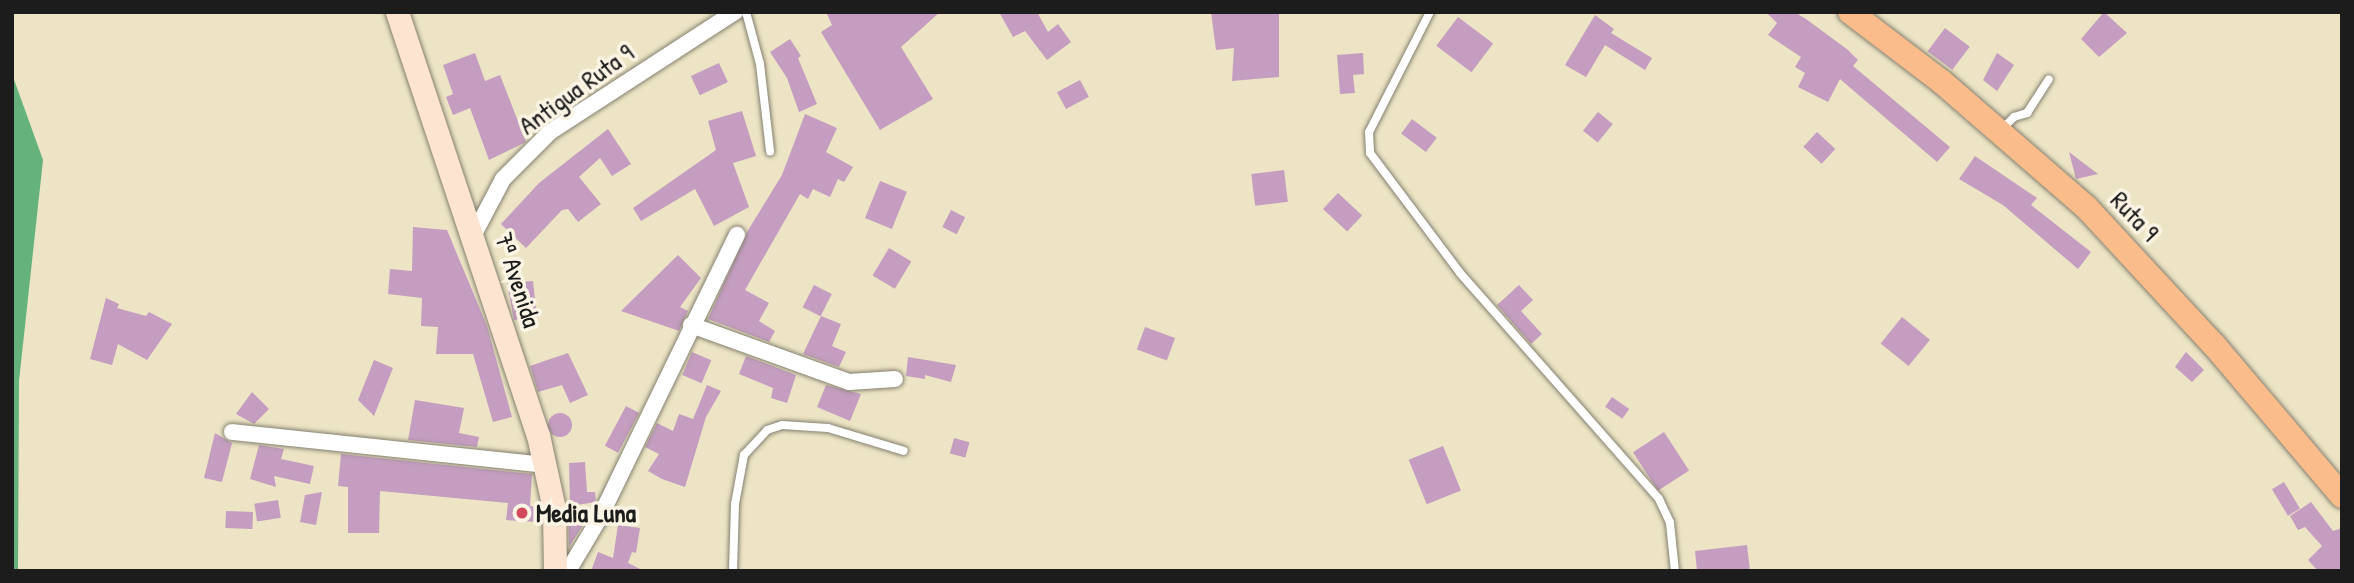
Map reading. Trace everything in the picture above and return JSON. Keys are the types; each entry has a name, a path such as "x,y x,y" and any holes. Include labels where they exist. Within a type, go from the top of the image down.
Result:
{"main road":[{"name":"7ª Avenida","path":"397,12 474,234 546,465 554,509 555,571"},
{"name":"Ruta 9","path":"1864,16 2000,131 2127,249 2342,496"}],"street":[{"name":"Antigua Ruta 9","path":"474,234 503,179 550,132 735,12"},
{"path":"569,571 599,519 737,235"},
{"path":"691,325 849,382 895,379"},
{"path":"232,432 546,465"}],"lane":[{"path":"746,12 760,64 771,150"},
{"path":"1430,12 1370,132 1370,153 1460,274 1659,499 1670,523 1675,571"},
{"path":"2000,131 2014,117 2027,113 2049,79"},
{"path":"733,571 736,504 744,455 767,430 792,425 828,428 904,451"}],"green space":[{"path":"12,74 43,160 19,381 18,571 12,571"}],"building":[{"path":"826,12 940,12 901,47 933,99 880,130 821,32 832,25"},
{"path":"999,12 1037,12 1048,32 1058,24 1071,42 1047,60 1025,31 1013,37"},
{"path":"1211,12 1279,12 1279,77 1232,81 1234,48 1216,50"},
{"path":"1766,12 1794,12 1806,19 1848,50 1858,60 1853,66 1950,147 1937,162 1840,79 1828,102 1798,87 1805,73 1795,67 1801,57 1768,35 1777,23"},
{"path":"2104,12 2127,33 2099,57 2081,39"},
{"path":"1595,15 1614,29 1611,33 1652,58 1645,70 1605,45 1586,77 1565,65"},
{"path":"1458,17 1493,43 1471,72 1436,46"},
{"path":"1945,28 1970,47 1952,70 1928,51"},
{"path":"790,39 801,56 798,58 817,104 799,112 787,78 770,52"},
{"path":"475,53 485,81 500,75 526,142 489,160 470,108 453,115 446,97 453,94 443,65"},
{"path":"1363,53 1364,74 1353,75 1355,93 1340,94 1337,55"},
{"path":"1997,53 2014,65 1997,91 1983,80"},
{"path":"719,63 728,82 700,95 691,76"},
{"path":"1080,80 1089,97 1066,109 1057,92"},
{"path":"742,111 756,156 733,163 749,207 714,226 695,189 641,221 633,208 716,150 708,121"},
{"path":"1598,112 1613,124 1598,143 1583,131"},
{"path":"805,114 837,128 826,152 853,167 844,182 838,179 830,197 813,189 808,199 800,194 745,290 769,303 759,321 775,331 769,342 708,319 747,232 782,175"},
{"path":"1412,119 1437,138 1426,152 1401,133"},
{"path":"608,129 631,164 612,176 600,158 579,177 601,204 578,222 568,209 562,210 526,248 501,224 539,183"},
{"path":"1817,132 1835,149 1822,164 1803,147"},
{"path":"2069,152 2098,174 2076,179"},
{"path":"1975,156 2037,198 2031,205 2091,252 2078,269 2003,205 1959,179"},
{"path":"1284,170 1288,202 1255,206 1251,174"},
{"path":"880,181 907,192 892,229 865,218"},
{"path":"1338,193 1362,216 1347,232 1323,209"},
{"path":"951,210 965,217 957,234 942,227"},
{"path":"413,227 447,230 487,326 512,417 493,422 473,354 436,354 438,327 421,326 422,298 388,294 390,269 412,271"},
{"path":"889,248 911,261 895,289 873,275"},
{"path":"678,255 701,278 680,307 688,311 679,331 621,311"},
{"path":"533,281 537,318 514,320 507,283"},
{"path":"814,285 832,294 820,316 803,307"},
{"path":"1519,285 1533,300 1521,311 1542,334 1531,344 1497,305"},
{"path":"106,298 119,304 117,308 146,316 149,312 172,324 147,360 118,344 112,365 90,359"},
{"path":"821,316 841,324 832,346 846,352 839,367 803,354"},
{"path":"1902,317 1930,340 1909,366 1881,343"},
{"path":"1145,327 1175,338 1167,360 1137,350"},
{"path":"692,352 711,360 702,383 682,375"},
{"path":"2186,352 2204,370 2192,382 2175,367"},
{"path":"568,353 588,395 570,403 562,385 538,392 530,366"},
{"path":"746,356 796,375 787,403 771,398 773,388 739,374"},
{"path":"908,357 956,365 951,382 925,375 925,379 906,376"},
{"path":"374,360 393,368 374,416 358,400"},
{"path":"707,385 721,391 706,417 685,487 648,471 659,454 645,447 657,423 673,431 679,414 693,419"},
{"path":"826,385 861,394 850,421 817,407"},
{"path":"252,392 269,409 254,424 236,414"},
{"path":"1612,397 1629,409 1622,419 1605,407"},
{"path":"415,400 464,408 459,433 479,437 477,447 408,440"},
{"path":"626,406 639,413 618,453 605,446"},
{"path":"560,413 568,417 572,425 568,433 560,437 552,433 548,425 552,417"},
{"path":"1664,432 1689,471 1658,491 1633,452"},
{"path":"215,433 232,443 222,482 204,478"},
{"path":"954,438 969,442 965,458 950,453"},
{"path":"259,445 284,449 281,459 314,466 310,484 274,476 276,487 250,479"},
{"path":"1443,446 1461,491 1427,504 1409,460"},
{"path":"341,454 532,474 530,506 539,507 538,522 506,520 508,503 380,491 379,533 348,533 348,487 338,486"},
{"path":"585,462 587,492 595,492 596,502 570,506 569,463"},
{"path":"2284,482 2300,509 2288,516 2272,489"},
{"path":"322,492 316,525 300,522 305,495"},
{"path":"278,500 281,518 257,522 254,504"},
{"path":"2311,502 2333,531 2342,528 2342,571 2318,571 2308,560 2322,546 2305,527 2298,530 2290,516"},
{"path":"582,507 583,525 569,547 568,508"},
{"path":"226,511 253,512 252,529 225,528"},
{"path":"618,525 640,528 636,553 632,552 628,563 644,571 591,571 598,552 613,558"},
{"path":"1747,545 1750,571 1697,571 1695,551"}],"place":[{"name":"Media Luna","path":"522,513"}]}
